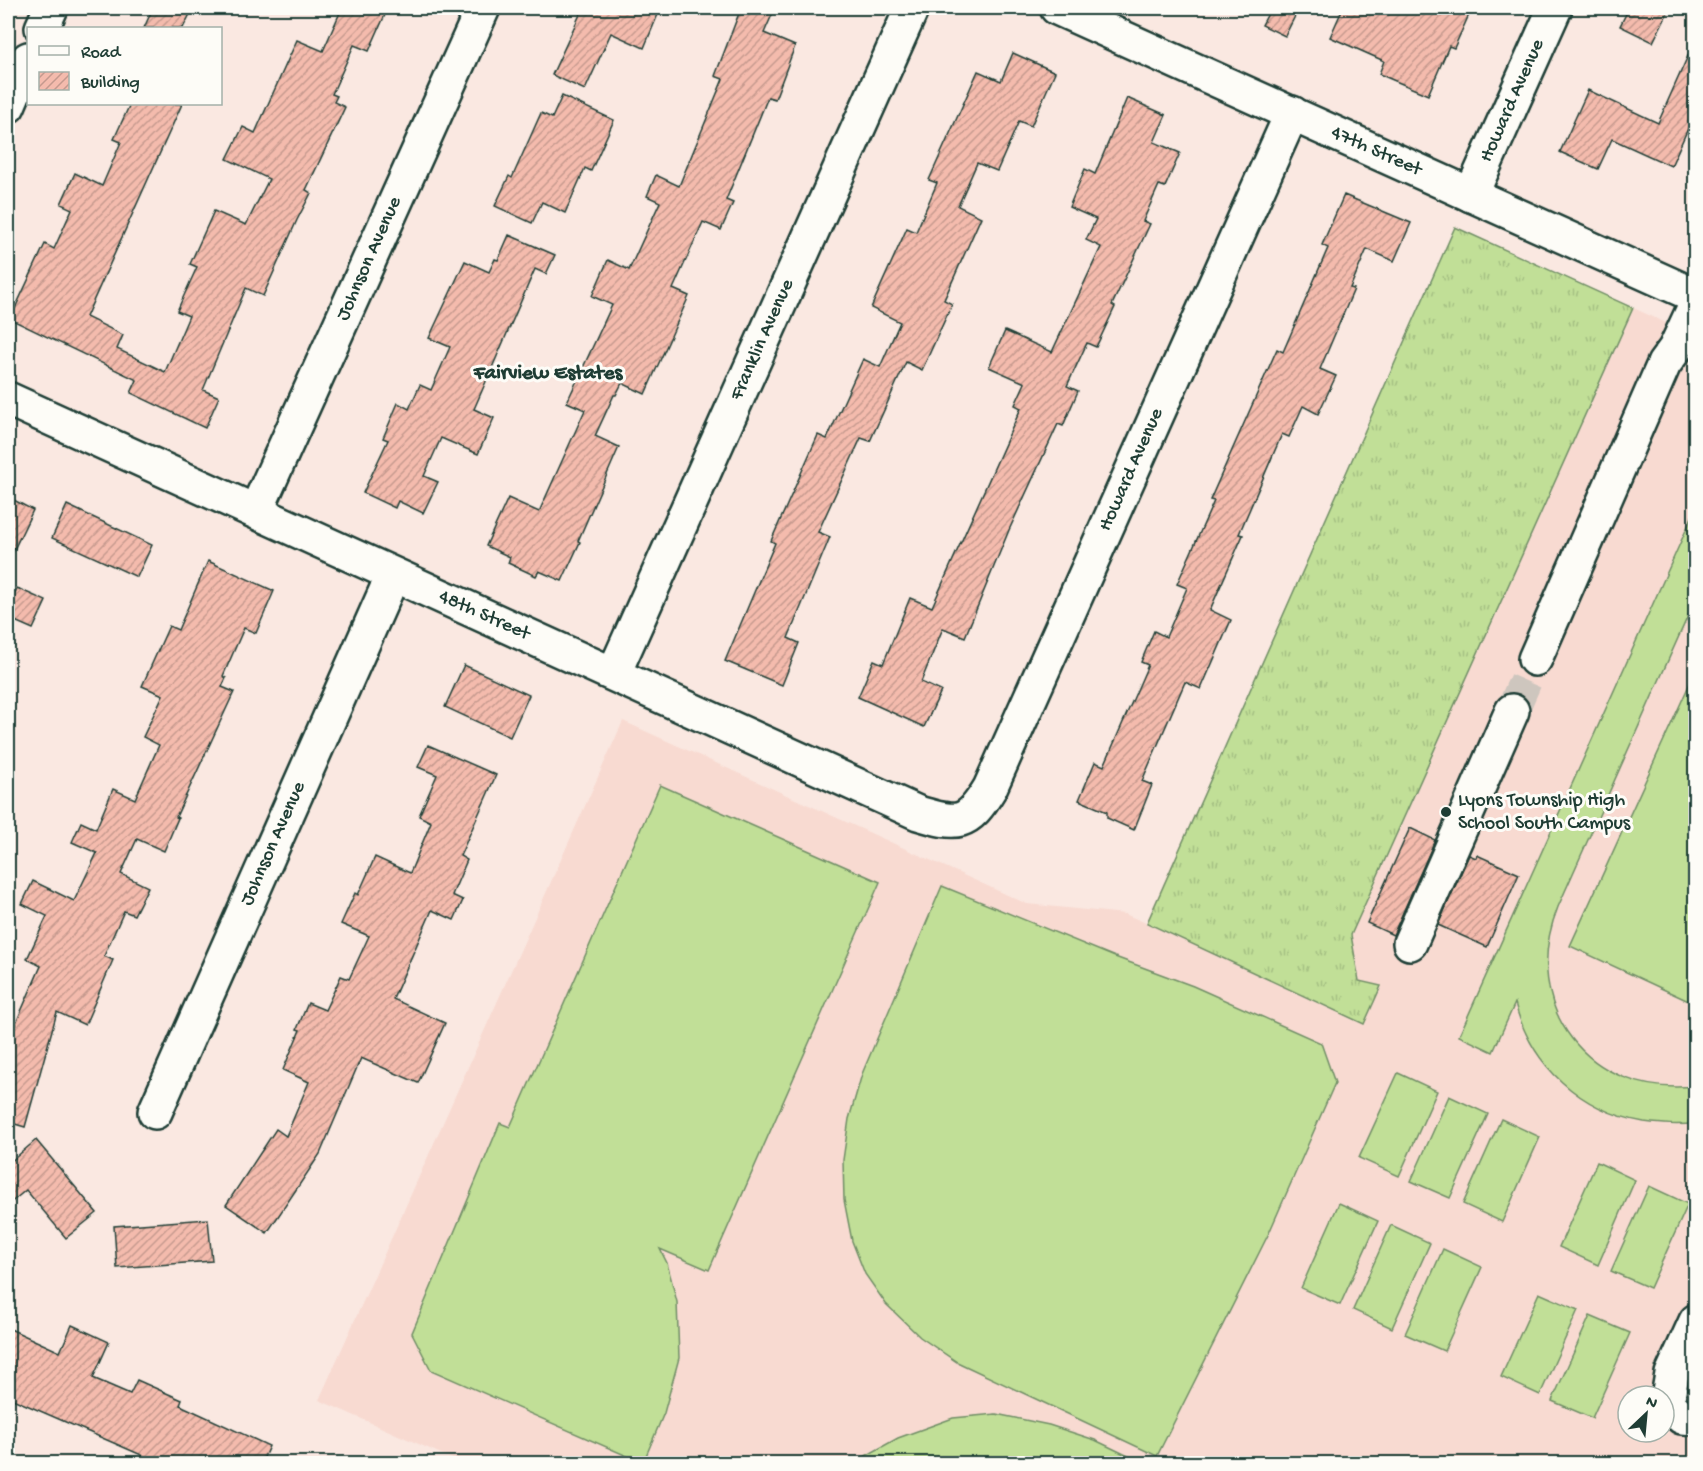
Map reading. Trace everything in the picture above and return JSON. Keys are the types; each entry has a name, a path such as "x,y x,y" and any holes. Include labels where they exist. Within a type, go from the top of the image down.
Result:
{"street":[{"path":"42,27 51,8"},
{"name":"Johnson Avenue","path":"256,512 483,8"},
{"name":"Franklin Avenue","path":"614,674 912,8"},
{"name":"47th Street","path":"1057,8 1695,296"},
{"name":"Howard Avenue","path":"1471,195 1555,8"},
{"path":"8,106 27,60"},
{"name":"Howard Avenue","path":"963,820 979,807 990,788 1292,113"},
{"path":"1535,659 1664,364 1675,349 1695,304"},
{"name":"48th Street","path":"8,399 918,813 946,822 963,820"},
{"name":"Johnson Avenue","path":"155,1112 393,575"},
{"path":"1410,943 1512,711"},
{"path":"1695,1321 1672,1374 1667,1403 1682,1417 1695,1418"}],"shaded area":[{"name":"Lyons Township High School South Campus","path":"1455,227 1695,336 1695,1463 464,1464 319,1400 623,721 1027,904 1125,914 1146,923"}],"green space":[{"path":"1455,227 1633,308 1351,935 1359,981 1381,986 1364,1024 1147,923"},
{"path":"1695,510 1695,600 1558,907 1548,944 1548,979 1556,1011 1572,1038 1595,1061 1623,1077 1657,1086 1695,1086 1695,1123 1670,1124 1644,1122 1600,1108 1562,1082 1533,1047 1515,1003 1493,1052 1459,1036"},
{"path":"1695,672 1695,1004 1570,946"},
{"path":"660,785 880,882 709,1270 660,1249 667,1263 677,1302 679,1358 664,1413 643,1463 431,1370 412,1333 500,1123 510,1127"},
{"path":"942,886 1115,957 1193,986 1321,1043 1335,1083 1269,1233 1157,1456 957,1362 920,1337 886,1304 865,1274 852,1241 844,1200 843,1160 849,1119 862,1074"},
{"path":"1398,1073 1437,1091 1399,1176 1359,1158"},
{"path":"1449,1096 1488,1114 1450,1198 1411,1181"},
{"path":"1501,1119 1540,1137 1502,1222 1463,1204"},
{"path":"1597,1162 1635,1180 1598,1265 1559,1247"},
{"path":"1649,1186 1688,1204 1650,1288 1611,1271"},
{"path":"1339,1203 1378,1221 1340,1305 1301,1288"},
{"path":"1391,1225 1430,1243 1392,1328 1353,1310"},
{"path":"1443,1249 1482,1267 1444,1351 1405,1334"},
{"path":"1539,1293 1578,1310 1540,1395 1501,1377"},
{"path":"1590,1316 1630,1333 1592,1418 1552,1401"},
{"path":"996,1414 1049,1425 1095,1440 1143,1463 853,1463 898,1438 953,1418"}],"building":[{"path":"153,8 193,8 184,27 144,27"},
{"path":"342,8 388,8 369,51 354,45 332,94 337,96 334,102 345,107 306,190 311,193 263,296 246,288 203,390 219,397 205,428 131,393 137,380 10,319 45,244 54,249 72,209 61,204 75,173 102,186 121,142 114,139 130,105 182,105 86,317 123,335 117,349 165,372 189,316 177,311 197,267 190,264 214,211 246,225 269,179 227,159 243,127 255,133 297,40 323,51"},
{"path":"583,8 648,8 659,12 644,48 611,33 585,90 552,75"},
{"path":"741,8 775,8 764,33 795,46 775,99 768,97 726,200 733,203 721,230 703,222 673,289 689,296 645,394 622,383 595,436 619,447 562,581 539,571 536,576 508,563 510,557 486,546 508,498 539,512 585,410 567,402 612,305 592,296 608,260 629,270 660,202 647,196 656,175 679,186 723,79 715,76"},
{"path":"1271,8 1299,8 1285,36 1262,25"},
{"path":"1343,8 1472,8 1454,48 1449,46 1428,95 1379,74 1384,61 1330,37"},
{"path":"1629,8 1670,8 1653,42 1620,26"},
{"path":"1695,40 1695,113 1671,166 1612,139 1598,169 1560,152 1588,90 1658,123"},
{"path":"1013,53 1055,72 1031,126 1019,121 997,171 977,163 958,206 981,217 944,300 952,304 922,370 906,362 870,441 861,438 818,532 830,537 788,638 799,643 782,685 725,661 775,543 771,541 818,435 827,439 863,359 880,367 900,322 871,308 907,228 916,232 937,183 929,180 978,71 1001,81"},
{"path":"562,96 614,120 591,171 585,168 565,213 542,202 532,223 495,206 509,176 512,178 541,113 552,118"},
{"path":"1127,98 1166,115 1154,142 1180,153 1165,187 1159,185 1143,221 1150,224 1112,305 1115,307 1096,347 1087,343 1067,386 1078,391 1063,426 1058,424 1009,530 965,637 943,628 921,682 941,691 924,727 858,697 874,660 883,664 910,598 932,607 1021,408 1015,405 1025,383 989,367 1005,331 1052,352 1101,247 1086,240 1096,219 1069,207 1085,169 1095,174"},
{"path":"1344,195 1411,223 1394,261 1367,249 1350,288 1354,289 1320,369 1336,376 1318,414 1303,406 1289,437 1282,434 1239,534 1243,535 1210,610 1231,620 1201,689 1185,682 1142,781 1152,785 1134,830 1107,818 1107,812 1079,800 1095,762 1104,766 1148,665 1141,662 1154,631 1166,637 1187,588 1177,584 1214,501 1210,500 1277,349 1283,352 1328,248 1322,245"},
{"path":"509,235 555,255 546,274 535,269 474,409 494,418 478,454 441,438 424,476 438,482 423,513 398,501 395,508 363,493 388,440 383,438 398,403 409,409 420,385 431,390 450,347 429,338 465,261 489,272 495,259 498,260"},
{"path":"8,497 33,510 8,562"},
{"path":"67,505 152,545 137,577 52,538"},
{"path":"208,561 274,591 256,633 244,628 223,676 226,678 222,687 234,692 176,817 178,818 164,851 137,839 121,874 148,887 134,915 124,911 104,956 113,960 85,1025 57,1012 25,1127 8,1122 8,1023 15,1025 41,966 27,959 47,916 22,904 33,881 74,901 97,853 72,842 81,822 96,829 113,789 135,799 159,745 143,737 163,695 142,686 169,626 178,630"},
{"path":"17,588 46,601 33,629 8,618 8,610"},
{"path":"464,665 529,695 510,737 445,707"},
{"path":"428,745 496,775 460,856 467,860 452,895 463,900 454,920 432,910 393,999 445,1023 418,1083 361,1058 320,1154 267,1233 226,1205 276,1129 286,1136 309,1082 283,1070 300,1030 297,1029 308,1003 325,1010 341,976 349,979 369,936 341,924 355,893 358,895 375,857 410,873 431,822 419,816 437,775 418,767"},
{"path":"1410,828 1435,840 1393,935 1367,923"},
{"path":"1469,855 1476,858 1477,855 1519,874 1487,947 1438,925"},
{"path":"36,1140 97,1213 66,1238 26,1190 8,1205 8,1164"},
{"path":"208,1219 212,1261 117,1268 114,1226"},
{"path":"72,1325 109,1342 93,1378 130,1394 137,1380 182,1400 180,1405 269,1446 261,1464 162,1464 8,1397 8,1328 60,1352"}],"tunnel":[{"path":"1512,711 1535,659"}],"place":[{"name":"Lyons Township High School South Campus","path":"1446,812"}],"district":[{"name":"Fairview Estates","path":"548,374"}]}
